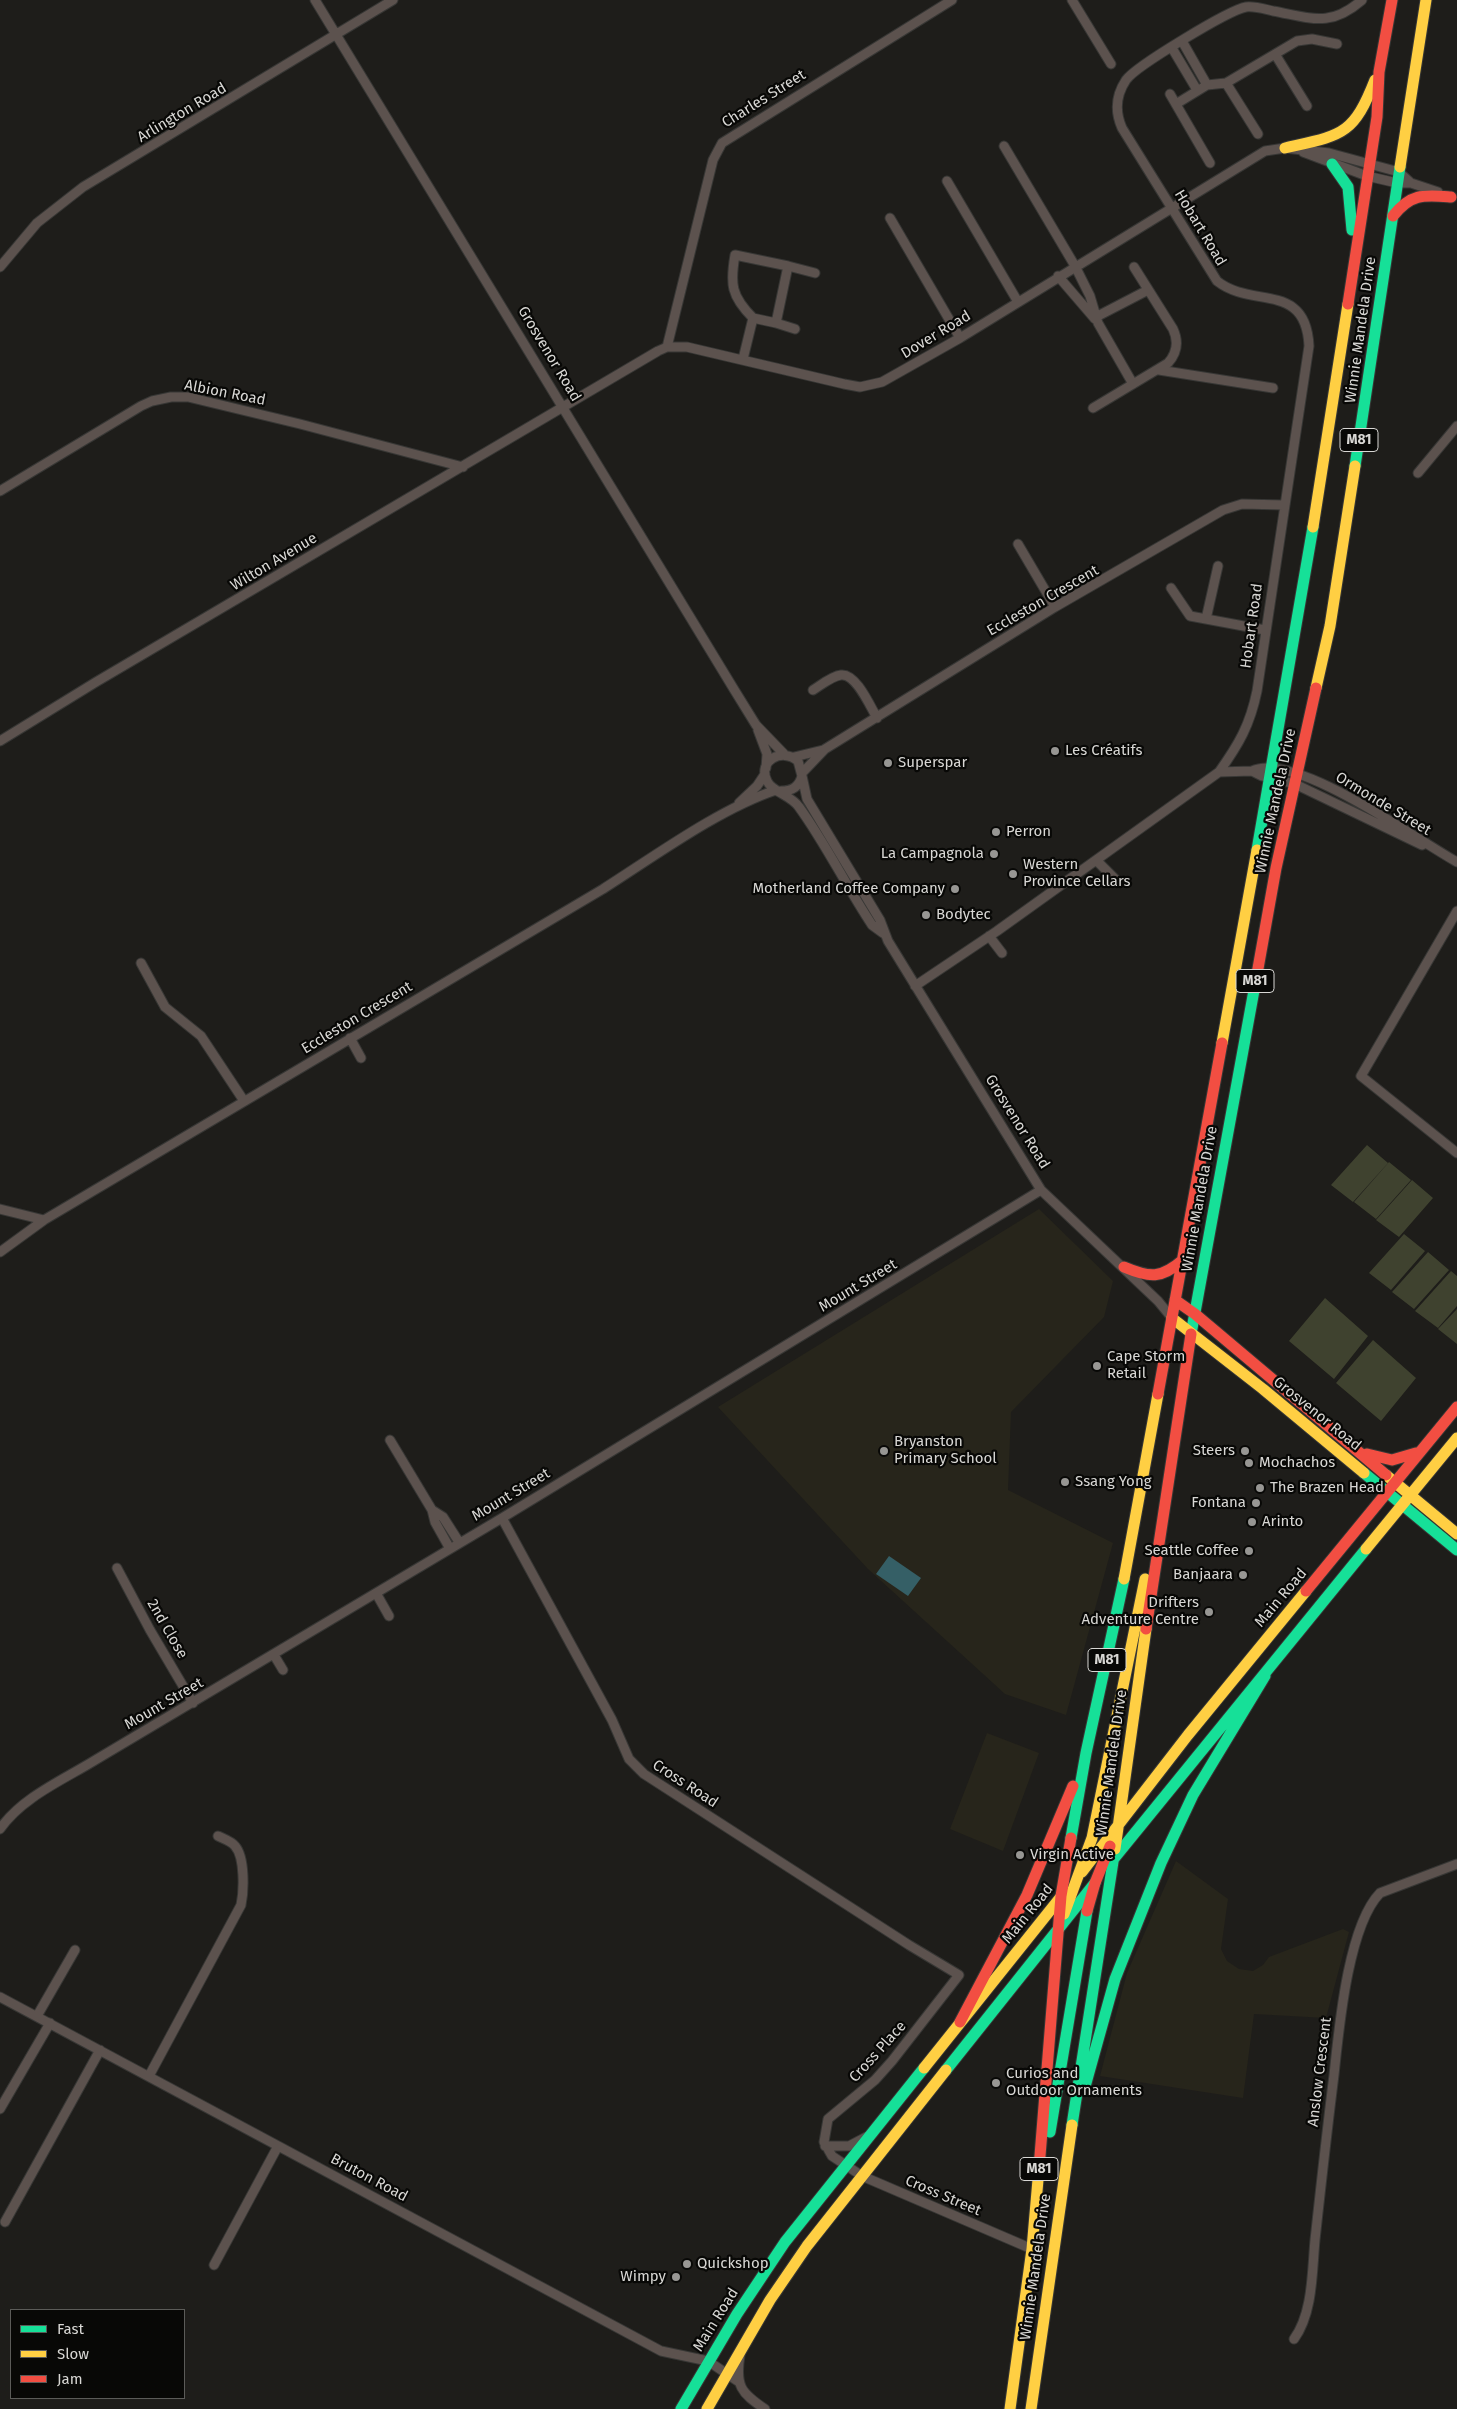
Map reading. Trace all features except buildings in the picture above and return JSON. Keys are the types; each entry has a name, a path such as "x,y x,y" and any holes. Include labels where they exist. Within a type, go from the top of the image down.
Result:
{"main road":[{"name":"Winnie Mandela Drive","path":"1010,2409 1032,2250 1061,1896 1086,1753 1127,1566 1309,552 1377,117 1379,72 1392,0"},
{"name":"Winnie Mandela Drive","path":"1031,2409 1072,2126 1114,1858 1163,1510 1191,1332 1264,932 1330,626 1426,0"},
{"path":"1286,148 1326,138 1352,125 1360,115 1379,72"},
{"path":"1332,164 1345,177 1350,188 1354,258"},
{"path":"1392,218 1402,204 1414,196 1454,198"},
{"path":"1124,1267 1147,1276 1156,1277 1171,1272 1183,1260"},
{"name":"Grosvenor Road","path":"1175,1300 1195,1314 1352,1446 1390,1487"},
{"name":"Grosvenor Road","path":"1172,1318 1407,1500 1457,1534"},
{"name":"Main Road","path":"680,2409 708,2361 785,2242 1118,1827 1188,1735 1457,1407"},
{"path":"707,2409 770,2300 806,2246 1114,1858 1265,1676 1457,1438"},
{"path":"1352,1446 1384,1461 1400,1460 1419,1451"},
{"name":"Grosvenor Road","path":"1407,1500 1457,1550"},
{"path":"1058,1929 1092,1838 1134,1625 1163,1510"},
{"path":"1072,2126 1115,1979 1143,1904 1193,1795 1265,1676"},
{"path":"960,2022 1027,1895 1055,1833 1086,1753"},
{"path":"1038,2175 1050,2135 1084,1921 1095,1883 1118,1827"},
{"path":"1023,2409 1027,2384 1036,2373"}],"street":[{"name":"Grosvenor Road","path":"315,0 756,725 767,754 765,772"},
{"name":"Arlington Road","path":"0,267 37,223 83,187 393,0"},
{"name":"Charles Street","path":"667,348 712,160 722,143 952,0"},
{"path":"1072,0 1111,64"},
{"name":"Hobart Road","path":"915,986 989,936 1219,772 1236,748 1249,723 1257,691 1308,346 1308,333 1304,320 1293,306 1286,302 1236,291 1217,281 1122,128 1118,111 1119,95 1127,79 1144,65 1232,13 1247,7 1324,20 1347,13 1362,0"},
{"path":"1176,104 1207,85 1226,83 1304,39 1338,44"},
{"path":"1182,42 1207,85"},
{"path":"1172,48 1197,90"},
{"path":"1275,54 1307,106"},
{"path":"1226,83 1258,134"},
{"path":"1170,94 1210,163"},
{"path":"1004,146 1075,266 1090,296 1096,320"},
{"name":"Dover Road","path":"564,407 625,368 667,348 687,347 844,384 872,386 891,378 960,338 1257,155 1270,150 1286,148 1329,153 1369,164 1398,178"},
{"name":"Dover Road","path":"1299,150 1367,176 1398,178"},
{"path":"1398,178 1454,198"},
{"path":"947,181 1018,302"},
{"path":"890,218 960,338"},
{"path":"796,329 753,318 735,296 732,275 735,255 815,273"},
{"path":"776,323 788,266"},
{"path":"1093,408 1159,370 1172,359 1175,353 1177,338 1134,267"},
{"path":"1058,276 1096,320 1133,384"},
{"path":"1096,320 1148,290"},
{"path":"743,359 753,318"},
{"path":"1159,370 1274,388"},
{"name":"Albion Road","path":"0,491 141,406 152,401 171,397 188,397 251,412 463,467"},
{"name":"Wilton Avenue","path":"0,741 366,522 564,407"},
{"path":"1418,473 1457,426"},
{"name":"Eccleston Crescent","path":"794,757 825,749 1055,607 1223,510 1242,504 1284,504"},
{"path":"1018,544 1055,607"},
{"path":"1206,619 1218,566"},
{"path":"1172,588 1188,614 1266,630"},
{"path":"814,690 836,676 843,674 852,678 877,718"},
{"name":"Grosvenor Road","path":"756,725 784,754"},
{"name":"Eccleston Crescent","path":"802,774 825,749"},
{"path":"784,754 794,757 798,761 802,774 800,782 792,790 779,791 767,781 765,772 769,762 776,756 784,754"},
{"path":"1219,772 1252,771 1261,766 1270,772"},
{"name":"Eccleston Crescent","path":"730,811 757,786 765,772"},
{"name":"Ormonde Street","path":"1270,772 1296,778 1343,794 1457,862"},
{"name":"Grosvenor Road","path":"802,774 807,799 880,920 883,933 1041,1190 1124,1267 1172,1318"},
{"name":"Grosvenor Road","path":"779,791 796,802 872,925 883,933"},
{"name":"Eccleston Crescent","path":"0,1252 44,1220 730,811 779,791"},
{"path":"1096,860 1117,882"},
{"path":"1457,911 1361,1076 1457,1153"},
{"path":"989,936 1002,953"},
{"path":"142,963 165,1006 201,1036 244,1101"},
{"path":"350,1038 361,1058"},
{"name":"Mount Street","path":"0,1829 8,1818 34,1798 274,1655 458,1542 502,1518 1041,1190"},
{"path":"0,1209 44,1220"},
{"path":"1158,1301 1175,1300"},
{"path":"390,1440 432,1510 435,1522 449,1548"},
{"path":"432,1510 443,1517 458,1542"},
{"name":"Cross Road","path":"502,1518 612,1720 629,1758 644,1774 909,1945 959,1975"},
{"name":"2nd Close","path":"117,1568 150,1630 193,1703"},
{"path":"376,1593 389,1616"},
{"path":"274,1655 283,1670"},
{"path":"149,2076 241,1904 244,1882 240,1855 236,1847 218,1836"},
{"name":"Anslow Crescent","path":"1294,2339 1301,2326 1311,2286 1338,2033 1347,1979 1364,1921 1372,1902 1380,1893 1457,1864"},
{"path":"37,2016 75,1950"},
{"name":"Cross Place","path":"825,2146 824,2136 828,2119 855,2097 886,2067 959,1975"},
{"name":"Bruton Road","path":"0,1997 661,2351 708,2361 739,2382"},
{"path":"0,2109 50,2023"},
{"path":"5,2222 100,2050"},
{"path":"825,2146 848,2146 869,2136"},
{"path":"214,2265 278,2146"},
{"path":"825,2146 832,2156 845,2167"},
{"name":"Cross Street","path":"845,2167 1032,2250"},
{"path":"741,2350 738,2367 739,2382 745,2396 765,2409"}],"shaded area":[{"name":"Bryanston Primary School","path":"1039,1209 1113,1281 1104,1317 1011,1412 1008,1490 1113,1543 1066,1715 1005,1694 868,1569 718,1407"},
{"path":"987,1733 1039,1753 1003,1851 950,1829"},
{"path":"1176,1861 1228,1899 1221,1949 1227,1961 1239,1969 1253,1971 1263,1965 1269,1957 1343,1929 1349,1932 1326,2018 1254,2014 1243,2098 1100,2076 1127,1973"}],"green space":[{"path":"1367,1145 1388,1163 1353,1202 1331,1185"},
{"path":"1389,1162 1411,1180 1376,1219 1354,1202"},
{"path":"1412,1180 1433,1198 1399,1237 1376,1220"},
{"path":"1404,1234 1425,1251 1391,1290 1369,1273"},
{"path":"1428,1252 1449,1270 1414,1309 1392,1292"},
{"path":"1451,1271 1457,1276 1457,1306 1438,1328 1415,1311"},
{"path":"1325,1298 1368,1336 1334,1379 1289,1341"},
{"path":"1457,1309 1457,1344 1438,1329"},
{"path":"1373,1340 1416,1378 1381,1421 1336,1383"}],"water":[{"path":"889,1556 921,1578 908,1596 876,1574"}],"traffic: fast":[{"path":"1332,164 1348,187 1352,230"},
{"path":"1355,466 1400,167"},
{"path":"1257,850 1313,527"},
{"path":"1191,1334 1257,974"},
{"path":"1364,1473 1457,1550"},
{"path":"1112,1861 1366,1549"},
{"path":"1071,1838 1086,1753 1124,1579"},
{"path":"1086,2083 1115,1979 1161,1863 1193,1795 1265,1676"},
{"path":"1072,2125 1115,1849"},
{"path":"946,2070 1095,1883"},
{"path":"1050,2132 1087,1911"},
{"path":"681,2409 737,2314 785,2242 924,2068"}],"traffic: slow":[{"path":"1400,167 1426,0"},
{"path":"1285,148 1333,136 1343,130 1352,123 1360,112 1375,80"},
{"path":"1313,527 1348,304"},
{"path":"1316,688 1330,626 1355,466"},
{"path":"1222,1043 1257,850"},
{"path":"1172,1318 1263,1389 1364,1473"},
{"path":"1124,1579 1158,1394"},
{"path":"1366,1549 1457,1438"},
{"path":"1386,1475 1457,1534"},
{"path":"1064,1914 1092,1838 1145,1579"},
{"path":"1082,1872 1188,1735 1306,1591"},
{"path":"1115,1849 1146,1629"},
{"path":"924,2068 1064,1893"},
{"path":"707,2409 770,2300 807,2246 946,2070"},
{"path":"1031,2409 1072,2125"},
{"path":"1010,2409 1032,2249 1039,2168"}],"traffic: jam":[{"path":"1348,304 1377,117 1379,72 1392,0"},
{"path":"1393,216 1412,199 1426,196 1451,197"},
{"path":"1257,974 1276,868 1316,688"},
{"path":"1158,1394 1222,1043"},
{"path":"1124,1267 1148,1275 1155,1275 1168,1271 1183,1260"},
{"path":"1175,1300 1195,1314 1386,1475"},
{"path":"1146,1629 1191,1334"},
{"path":"1306,1591 1457,1407"},
{"path":"1367,1454 1392,1460 1416,1453"},
{"path":"960,2022 1027,1895 1073,1786"},
{"path":"1039,2168 1061,1896 1071,1838"},
{"path":"1087,1911 1095,1883 1110,1846"}],"place":[{"name":"Les Créatifs","path":"1055,751"},
{"name":"Superspar","path":"888,763"},
{"name":"Perron","path":"996,832"},
{"name":"La Campagnola","path":"994,854"},
{"name":"Western Province Cellars","path":"1013,874"},
{"name":"Motherland Coffee Company","path":"955,889"},
{"name":"Bodytec","path":"926,915"},
{"name":"Cape Storm Retail","path":"1097,1366"},
{"name":"Bryanston Primary School","path":"884,1451"},
{"name":"Steers","path":"1245,1451"},
{"name":"Mochachos","path":"1249,1463"},
{"name":"Ssang Yong","path":"1065,1482"},
{"name":"The Brazen Head","path":"1260,1488"},
{"name":"Fontana","path":"1256,1503"},
{"name":"Arinto","path":"1252,1522"},
{"name":"Seattle Coffee","path":"1249,1551"},
{"name":"Banjaara","path":"1243,1575"},
{"name":"Drifters Adventure Centre","path":"1209,1612"},
{"name":"Virgin Active","path":"1020,1855"},
{"name":"Curios and Outdoor Ornaments","path":"996,2083"},
{"name":"Quickshop","path":"687,2264"},
{"name":"Wimpy","path":"676,2277"}]}
